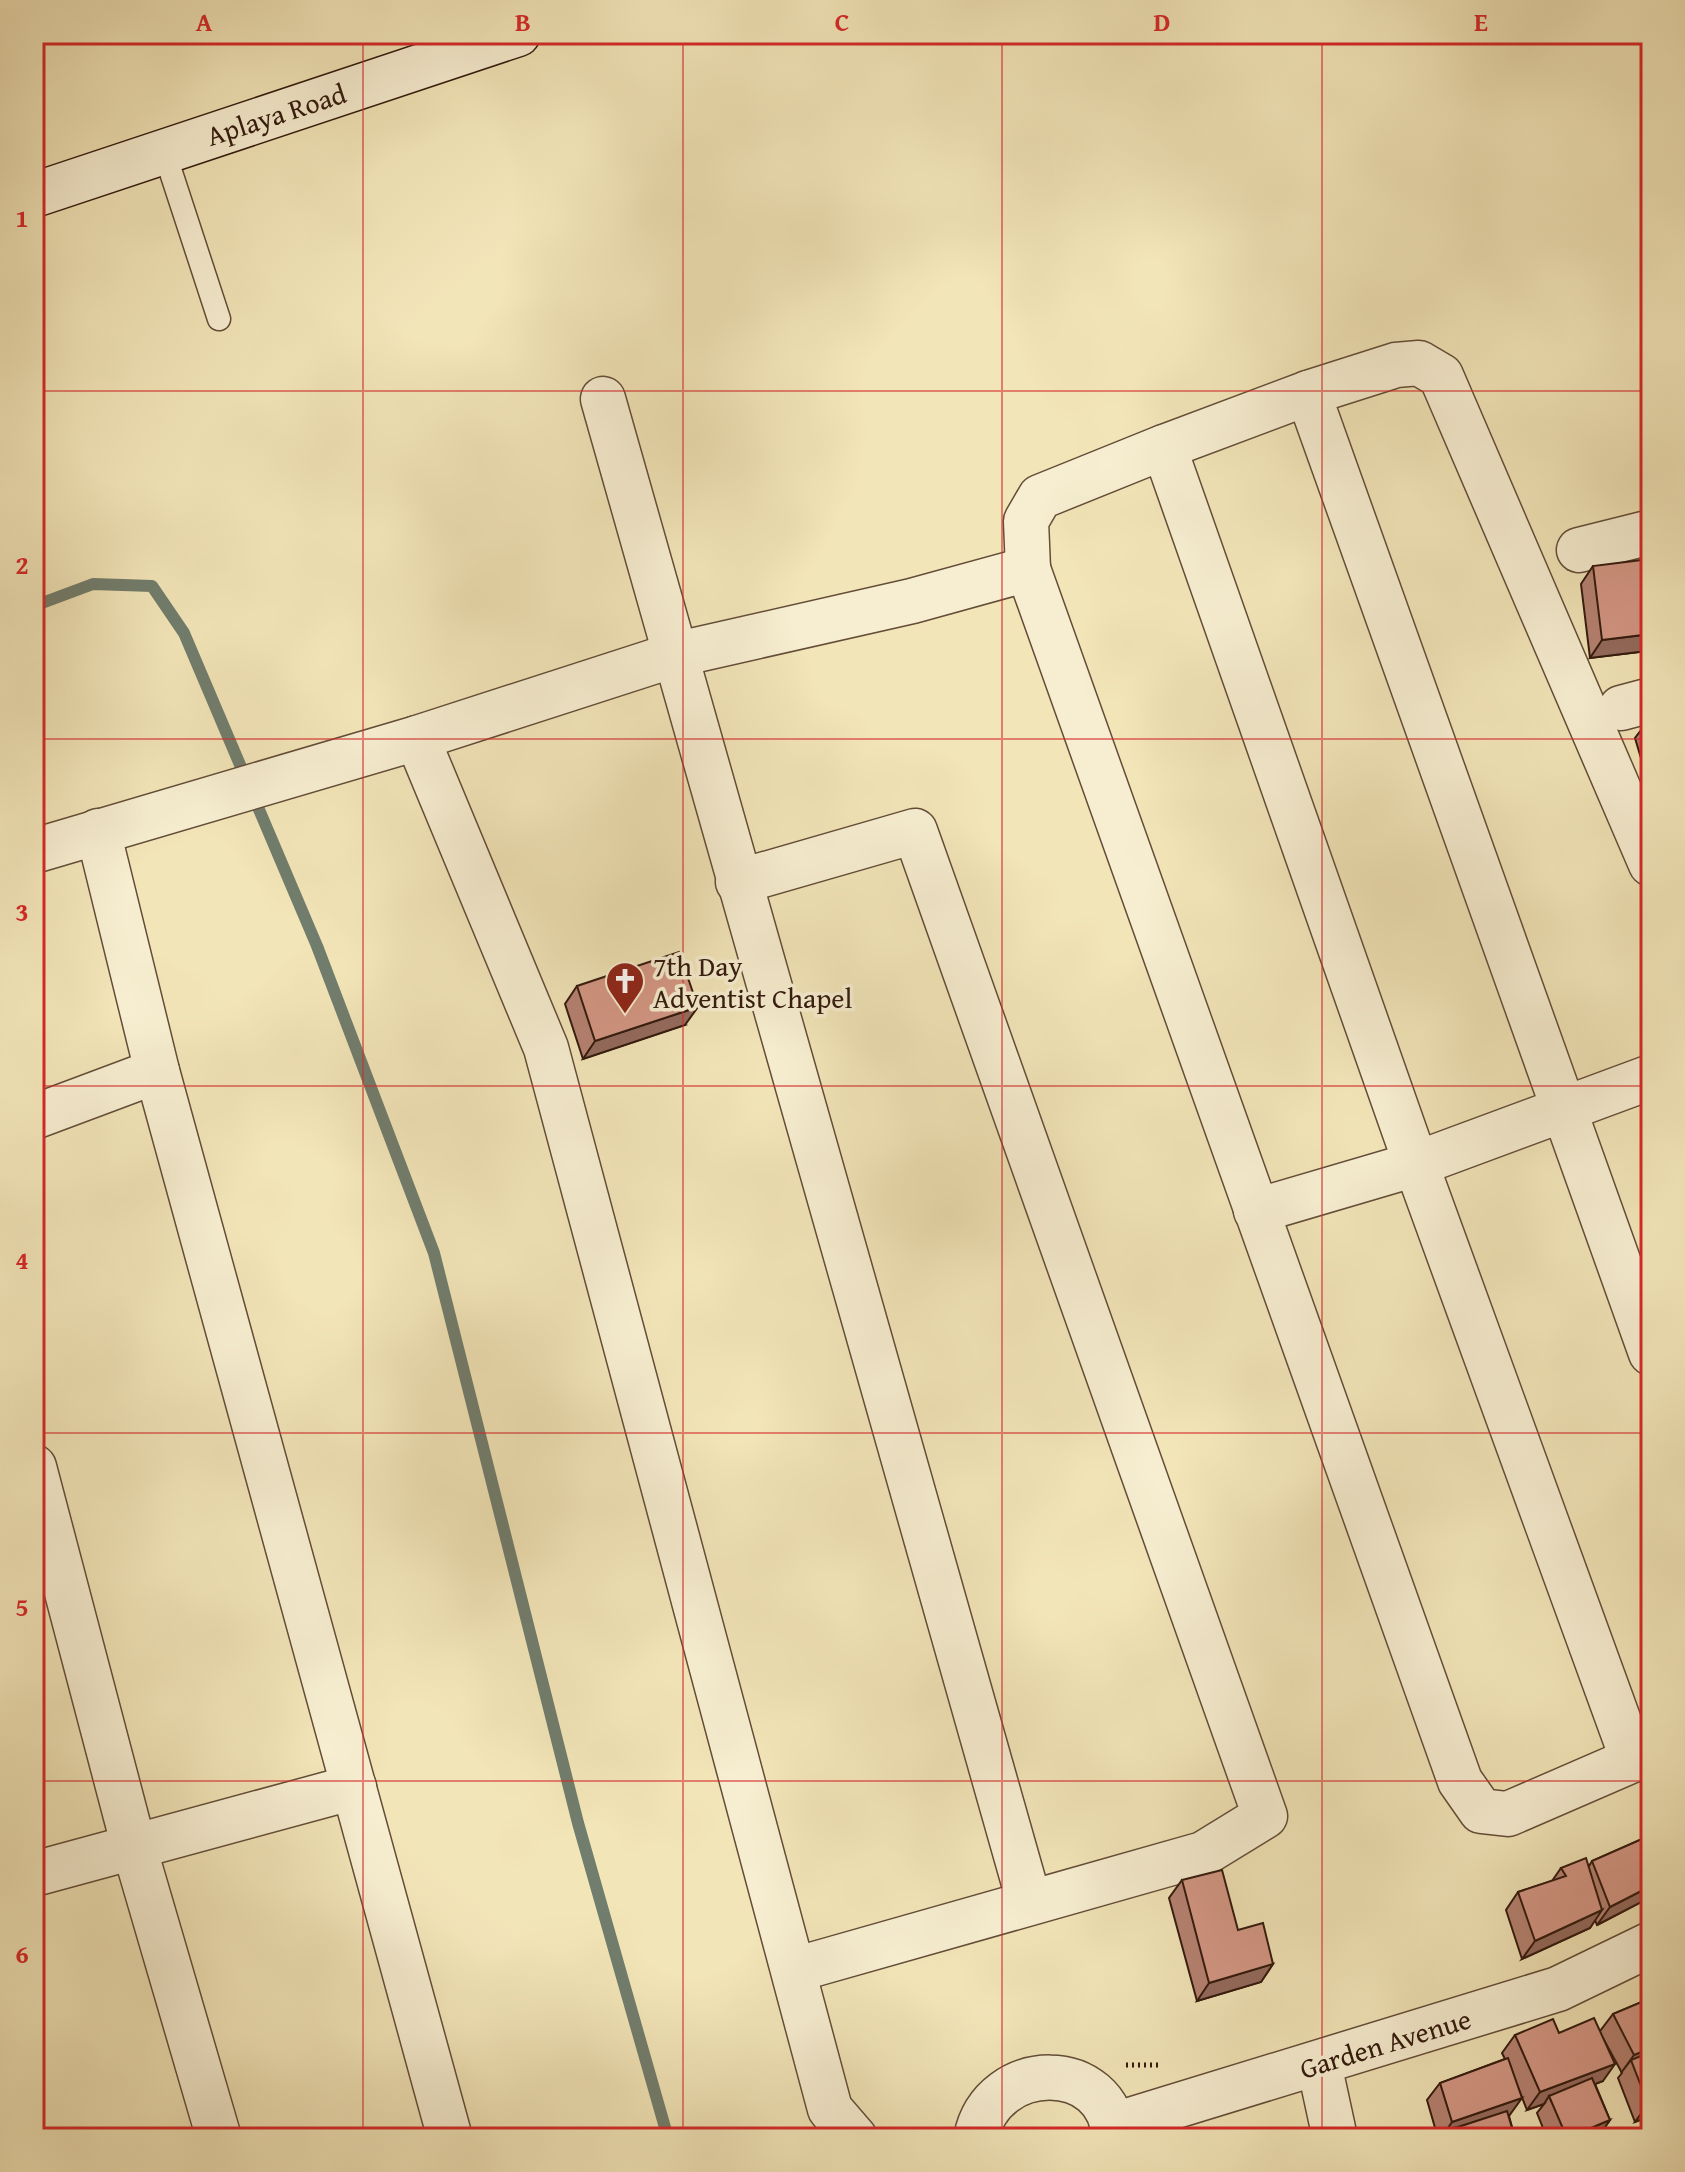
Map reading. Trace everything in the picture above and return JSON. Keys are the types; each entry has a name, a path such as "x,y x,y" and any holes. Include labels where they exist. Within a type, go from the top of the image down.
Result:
{"street":[{"name":"Aplaya Road","path":"34,195 498,37"},
{"path":"1164,447 1416,1164 1642,1756 1508,1814 1481,1811 1460,1781 1028,569 1026,521 1040,497 1164,447 1308,393 1396,365 1419,363 1441,376 1651,864"},
{"path":"1308,393 1561,1109 1651,1353"},
{"path":"603,399 1029,1901"},
{"path":"1579,550 1651,532"},
{"path":"34,851 417,738 674,655 912,601 1028,569"},
{"path":"417,738 546,1048 830,2109 855,2138"},
{"path":"98,831 157,1071 450,2138"},
{"path":"738,882 915,831 1265,1816 1203,1854 794,1970"},
{"path":"34,1117 157,1071"},
{"path":"1256,1211 1416,1164 1651,1077"},
{"path":"34,1467 134,1847 219,2138"},
{"path":"34,1874 354,1787"},
{"name":"Garden Avenue","path":"1114,2132 1558,1989 1651,1944"},
{"path":"1319,2064 1335,2138"},
{"path":"976,2138 983,2113 998,2095 1017,2082 1040,2076 1064,2078 1084,2088 1102,2104 1114,2132"}],"lane":[{"path":"164,151 219,319"}],"path":[{"path":"1114,2058 1126,2065 1163,2065"}],"building":[{"path":"1650,559 1651,634 1602,640 1593,566"},
{"name":"7th Day Adventist Chapel","path":"679,952 698,1007 595,1041 577,986"},
{"path":"1651,1835 1651,1886 1610,1907 1592,1861"},
{"path":"1586,1858 1602,1910 1535,1941 1518,1892 1566,1876 1561,1868"},
{"path":"1222,1870 1238,1930 1263,1923 1273,1964 1209,1983 1182,1880"},
{"path":"1651,1998 1651,2048 1634,2055 1613,2014"},
{"path":"1594,2018 1615,2064 1540,2092 1515,2035 1553,2019 1559,2033"},
{"path":"1651,2052 1651,2103 1648,2104 1631,2060"},
{"path":"1508,2058 1522,2098 1452,2122 1440,2083"},
{"path":"1592,2078 1610,2120 1567,2138 1549,2096"},
{"path":"1507,2111 1515,2138 1458,2138 1455,2128"}],"waterway":[{"path":"34,606 93,584 152,586 184,633 317,946 434,1253 578,1823 668,2138"}],"place":[{"name":"7th Day Adventist Chapel","path":"625,1015"}]}
